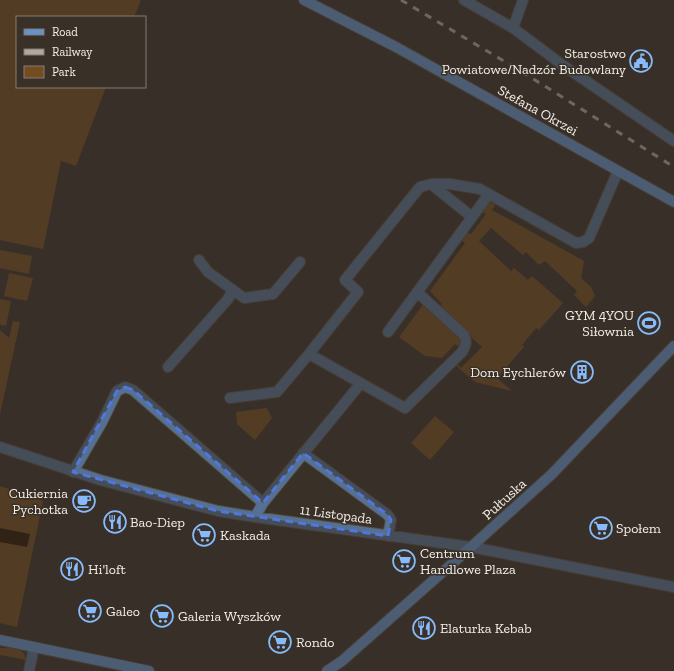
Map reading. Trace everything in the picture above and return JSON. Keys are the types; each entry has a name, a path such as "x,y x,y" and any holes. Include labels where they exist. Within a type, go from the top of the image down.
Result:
{"street":[{"name":"Stefana Okrzei","path":"304,0 396,47 674,202"},
{"path":"464,0 513,28 564,66 674,141"},
{"path":"513,28 524,0"},
{"path":"230,398 277,392 358,292 345,280 420,187 431,184 450,184 480,189 576,243 583,242 589,238 618,171"},
{"path":"431,184 472,217"},
{"path":"388,332 489,194"},
{"path":"199,260 208,272 244,298 273,294 300,262"},
{"path":"168,367 228,299 233,290"},
{"path":"309,354 405,408 462,352 466,346 464,335 417,292"},
{"name":"Pułtuska","path":"333,671 342,661 552,474 674,346"},
{"path":"255,517 263,503 360,383"},
{"path":"73,472 102,422 117,391 125,387 133,390 263,503"},
{"name":"11 Listopada","path":"0,447 73,472 190,504 255,517 471,547 674,587"},
{"path":"303,453 388,514 391,520 388,536"},
{"path":"0,640 149,671"},
{"path":"29,671 34,647"},
{"path":"339,671 342,661"},
{"name":"Pułtuska","path":"327,671 342,661"}],"highlighted area":[{"path":"125,387 133,390 263,503 303,453 388,515 391,520 388,536 218,511 73,472 117,391"}],"green space":[{"path":"0,0 141,0 134,16 16,16 16,88 106,88 76,166 61,161 43,249 0,240"},
{"path":"497,202 492,210 584,261 581,278 591,287 595,296 586,307 574,295 577,291 545,261 539,265 526,252 523,255 491,228 479,241 511,271 514,268 528,280 532,276 563,303 539,330 536,328 522,345 524,347 497,378 512,391 475,382 454,364 456,363 461,368 482,347 439,308 442,304 430,291 465,243 459,238 465,232 471,234 486,214 481,211 487,204"},
{"path":"0,250 32,256 29,274 0,268"},
{"path":"9,273 33,278 27,301 4,296"},
{"path":"0,299 11,301 6,326 0,325"},
{"path":"425,302 462,337 460,348 455,344 442,358 425,356 399,337"},
{"path":"13,321 20,322 0,414 0,330 9,338"},
{"path":"267,408 272,418 255,440 237,424 236,412"},
{"path":"435,416 454,432 430,460 411,443"},
{"path":"0,486 43,501 17,627 0,623"},
{"path":"0,648 13,648 20,650 25,655 26,660 0,655"}],"shaded area":[{"path":"0,528 30,534 27,547 0,542"}],"railway":[{"path":"401,0 519,70 674,167"}],"place":[{"name":"Starostwo Powiatowe/Nadzór Budowlany","path":"641,61"},
{"name":"GYM 4YOU Siłownia","path":"649,323"},
{"name":"Dom Eychlerów","path":"582,372"},
{"name":"Cukiernia Pychotka","path":"84,501"},
{"name":"Bao-Diep","path":"115,522"},
{"name":"Społem","path":"601,528"},
{"name":"Kaskada","path":"204,535"},
{"name":"Centrum Handlowe Plaza","path":"404,561"},
{"name":"Hi'loft","path":"72,569"},
{"name":"Galeo","path":"90,611"},
{"name":"Galeria Wyszków","path":"162,616"},
{"name":"Elaturka Kebab","path":"424,628"},
{"name":"Rondo","path":"280,642"}]}
